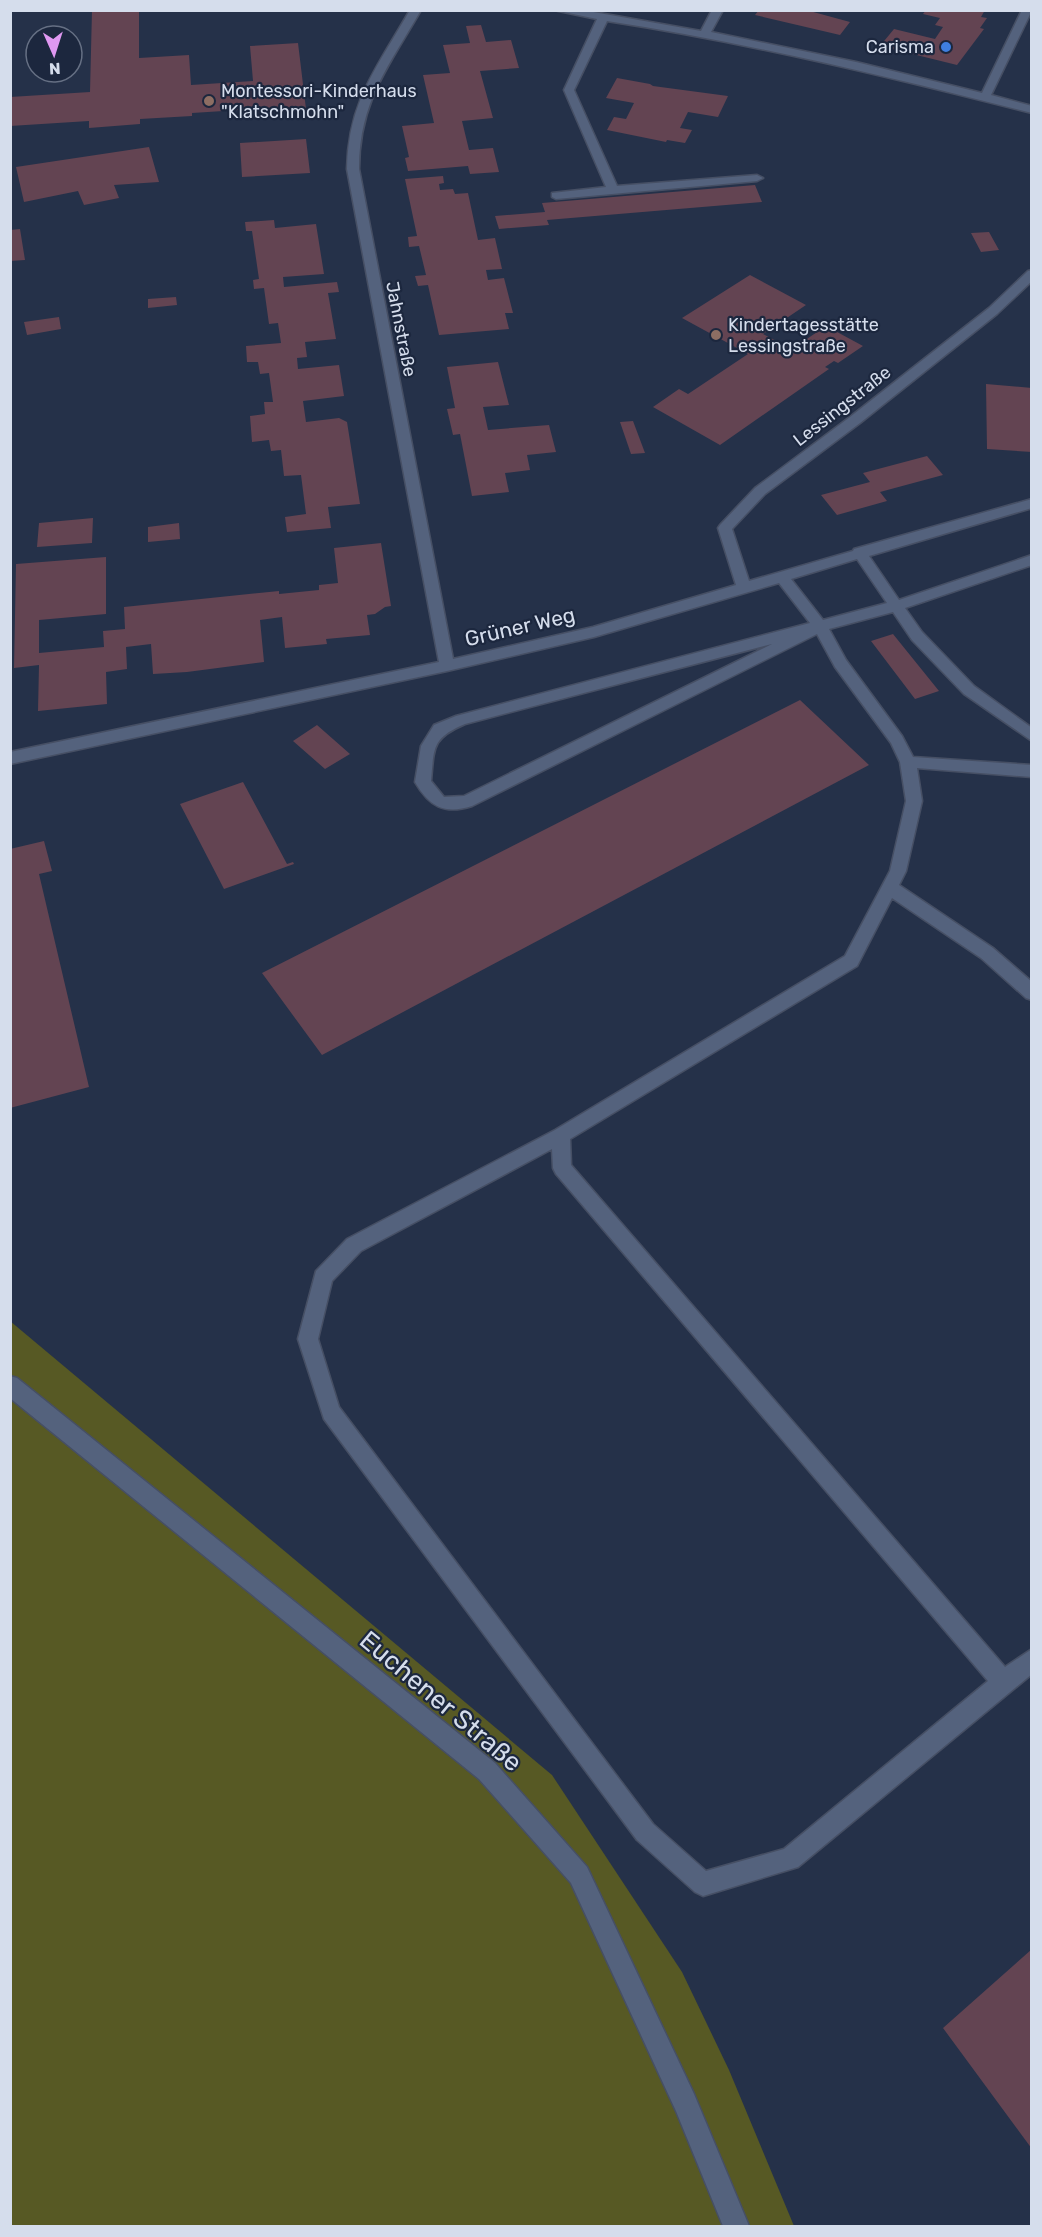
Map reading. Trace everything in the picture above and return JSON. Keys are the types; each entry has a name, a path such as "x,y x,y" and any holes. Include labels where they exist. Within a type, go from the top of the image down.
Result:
{"street":[{"name":"Jahnstraße","path":"416,10 366,98 357,123 353,145 353,169 447,666"},
{"path":"559,10 705,33 830,60 1032,110"},
{"path":"705,33 718,10"},
{"path":"985,97 1027,10"},
{"path":"603,17 569,90 613,190"},
{"path":"556,195 757,178"},
{"name":"Lessingstraße","path":"744,588 725,528 760,491 855,420 983,318 1032,274"},
{"name":"Grüner Weg","path":"10,758 447,666 594,632 859,552 1032,503"},
{"path":"859,552 917,636 969,690 1032,735"},
{"path":"820,626 466,802 440,803 423,782 426,750 439,729 461,720 896,606 1032,560"},
{"path":"782,577 820,626 840,663 897,740 908,762 914,801 898,871 851,961 561,1135 354,1245 323,1276 308,1339 331,1412 645,1832 703,1884 790,1859 1032,1660"},
{"path":"908,762 1032,771"},
{"path":"889,887 987,953 1032,993"},
{"path":"561,1135 562,1168 1003,1682"},
{"name":"Euchener Straße","path":"10,1386 487,1771 579,1875 685,2103 736,2226"}],"shaded area":[{"path":"10,1321 552,1775 682,1972 729,2070 794,2226 11,2226"}],"building":[{"path":"92,10 139,10 139,58 189,55 191,85 253,81 250,46 298,43 306,109 255,113 255,109 192,113 192,116 140,119 140,124 89,128 89,121 10,126 10,97 90,92"},
{"path":"759,10 806,10 850,22 840,35 755,15"},
{"path":"926,10 985,10 981,17 987,18 980,28 984,29 957,65 880,46 894,29 935,39 943,27 935,25 940,18 923,14"},
{"path":"481,25 486,42 511,40 519,68 480,71 493,118 462,121 469,150 493,148 499,172 470,174 468,166 408,171 405,158 409,157 402,126 434,123 423,75 450,73 443,45 470,43 466,26"},
{"path":"617,78 653,86 728,96 718,117 688,112 680,128 692,130 685,143 667,140 666,142 607,130 614,117 626,119 634,103 606,98"},
{"path":"306,139 310,173 242,177 240,143"},
{"path":"149,147 159,182 114,185 119,198 84,205 78,191 24,202 16,167"},
{"path":"443,176 444,183 439,184 440,190 453,189 455,194 468,193 478,240 495,238 502,269 486,270 488,280 504,278 513,313 505,313 509,329 439,335 428,285 418,286 415,276 426,275 419,246 409,247 408,237 417,236 405,179"},
{"path":"755,185 762,202 547,220 549,225 499,229 495,216 545,212 542,203"},
{"path":"274,220 275,228 316,224 324,274 283,277 284,287 337,282 339,292 328,293 336,339 305,342 307,357 297,358 298,369 339,365 344,396 303,401 306,422 339,418 347,422 360,504 328,507 331,528 287,532 285,517 306,514 301,475 284,476 281,450 271,451 269,440 252,442 250,416 265,414 264,402 273,402 269,373 260,374 258,362 247,362 246,346 281,343 278,323 269,324 264,288 254,289 253,280 259,279 252,231 246,231 245,222"},
{"path":"20,229 25,260 10,261 10,230"},
{"path":"989,232 999,250 981,252 971,233"},
{"path":"750,275 806,305 763,334 792,349 826,326 863,346 838,363 834,361 825,367 829,369 720,445 653,407 679,389 688,394 748,354 682,318"},
{"path":"176,297 177,305 148,308 148,299"},
{"path":"59,317 61,329 27,335 24,322"},
{"path":"498,362 509,405 483,407 488,430 549,425 556,452 527,455 530,470 505,473 509,492 472,496 460,434 453,435 447,409 455,408 447,367"},
{"path":"986,384 1032,388 1032,452 987,449"},
{"path":"633,421 645,453 631,454 620,422"},
{"path":"927,456 943,475 880,492 887,501 837,515 821,495 870,482 863,473"},
{"path":"93,518 92,543 37,547 39,523"},
{"path":"179,523 180,539 148,542 148,527"},
{"path":"381,543 391,606 375,614 367,615 370,635 326,639 327,644 285,648 282,617 260,620 264,662 153,674 151,644 126,647 127,669 106,672 107,704 38,711 39,665 14,668 16,564 106,557 106,614 39,620 39,653 104,647 103,631 125,629 124,607 279,591 279,594 319,590 319,585 338,583 334,548"},
{"path":"893,634 939,691 915,699 871,641"},
{"path":"800,700 869,765 322,1055 262,973"},
{"path":"317,725 350,754 325,769 293,741"},
{"path":"243,782 287,864 293,862 294,864 224,889 180,804"},
{"path":"44,841 52,871 39,874 89,1087 10,1108 10,849"},
{"path":"1032,1949 1032,2149 943,2028"}],"place":[{"name":"Carisma","path":"946,47"},
{"name":"Montessori-Kinderhaus \"Klatschmohn\"","path":"209,101"},
{"name":"Kindertagesstätte Lessingstraße","path":"716,335"}]}
